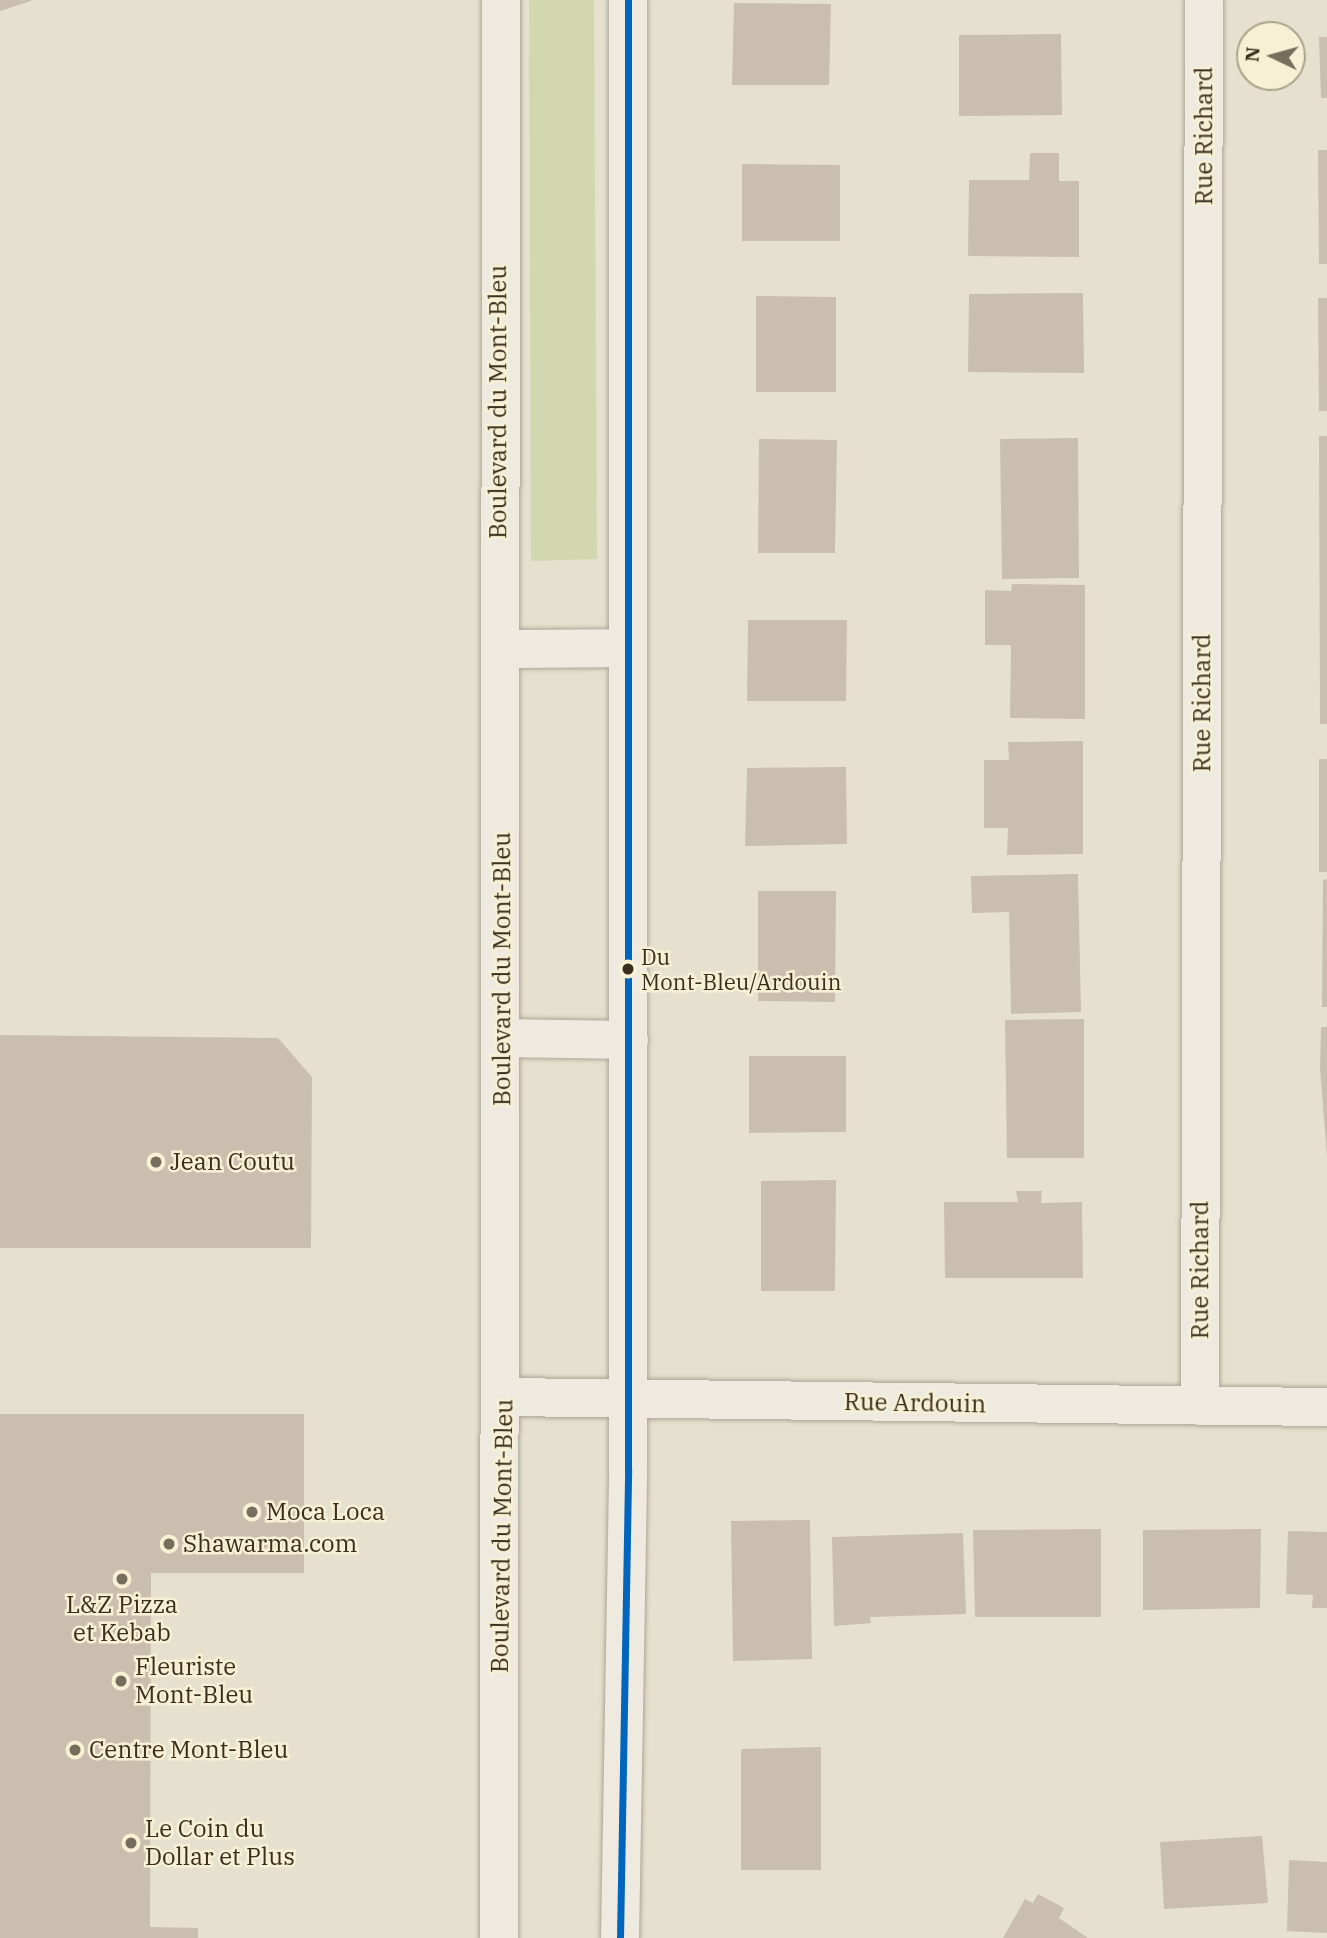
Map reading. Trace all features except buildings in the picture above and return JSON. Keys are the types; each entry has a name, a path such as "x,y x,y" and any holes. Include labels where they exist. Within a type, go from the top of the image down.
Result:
{"street":[{"name":"Boulevard du Mont-Bleu","path":"499,1938 504,1397 500,649 501,0"},
{"path":"620,1938 628,1399 628,0"},
{"name":"Rue Richard","path":"1200,1406 1204,0"},
{"path":"500,649 628,648"},
{"path":"502,1038 629,1040"},
{"name":"Rue Ardouin","path":"504,1397 1327,1407"}],"green space":[{"path":"529,0 594,0 597,559 531,561"}],"transit line":[{"path":"620,1938 628,1471 628,0"}],"place":[{"name":"Du Mont-Bleu/Ardouin","path":"628,969"},
{"name":"Jean Coutu","path":"156,1162"},
{"name":"Moca Loca","path":"252,1512"},
{"name":"Shawarma.com","path":"169,1544"},
{"name":"L&Z Pizza et Kebab","path":"122,1579"},
{"name":"Fleuriste Mont-Bleu","path":"121,1681"},
{"name":"Centre Mont-Bleu","path":"75,1750"},
{"name":"Le Coin du Dollar et Plus","path":"131,1843"}]}
